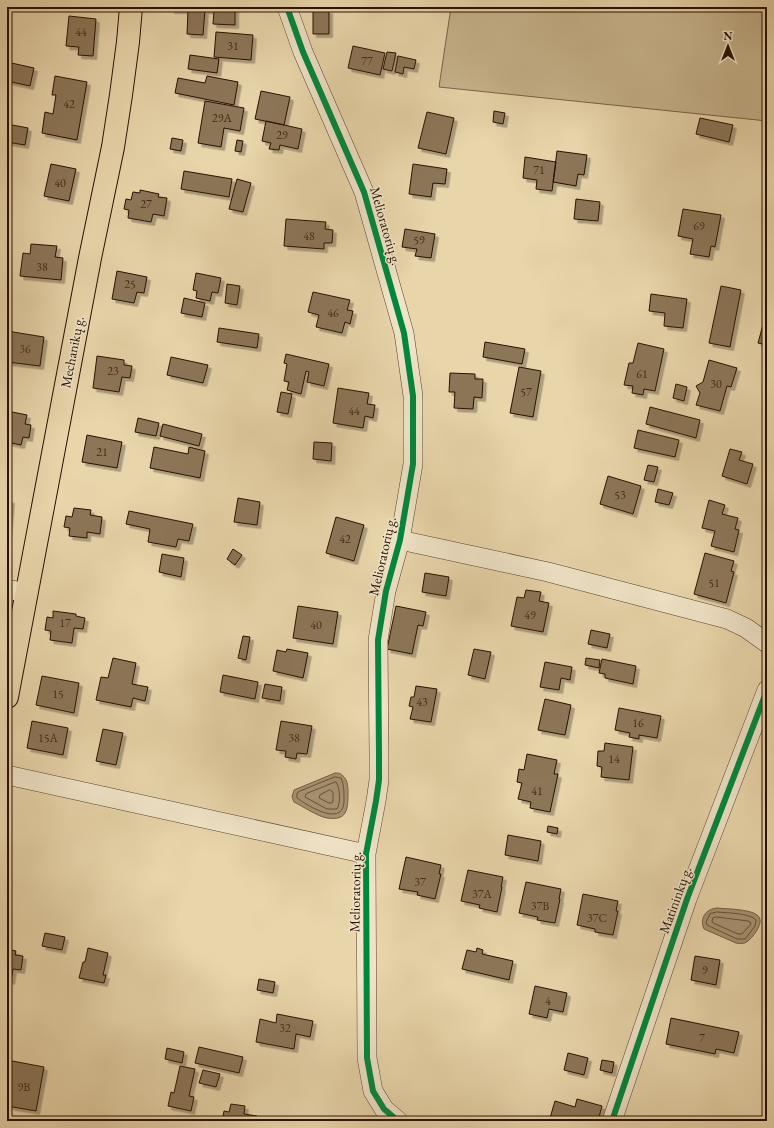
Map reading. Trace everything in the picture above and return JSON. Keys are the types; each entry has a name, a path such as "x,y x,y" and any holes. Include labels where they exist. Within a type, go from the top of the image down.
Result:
{"main road":[{"name":"Mechanikų g.","path":"7,697 17,591 113,147 122,95 131,7"}],"street":[{"name":"Melioratorių g.","path":"287,7 303,52 364,192 404,333 413,396 413,464 400,540 386,591 378,640 379,780 366,854 367,1058 373,1091 384,1109 398,1121"},
{"path":"400,540 548,572 727,619 746,628 767,643"},
{"name":"Matininkų g.","path":"612,1121 687,899 767,690"},
{"path":"7,775 366,854"}],"shaded area":[{"path":"451,7 767,7 767,121 439,87"}],"water":[{"path":"335,773 342,775 347,784 348,804 345,813 342,816 339,818 327,818 315,814 294,802 292,797 294,790"},
{"path":"717,908 744,910 754,913 760,921 758,929 748,941 740,944 704,929 702,921 704,915 710,910"}],"building":[{"path":"171,7 235,7 235,25 213,24 214,11 205,10 203,35 187,34 188,10 171,10"},
{"path":"313,10 329,10 329,34 313,34"},
{"path":"69,16 96,19 93,56 78,55 79,47 66,46"},
{"path":"216,32 253,35 251,60 214,57"},
{"path":"353,46 385,53 380,75 348,68"},
{"path":"387,52 396,53 392,71 383,69"},
{"path":"190,55 219,59 217,73 188,69"},
{"path":"398,56 416,60 414,69 404,67 403,74 395,72"},
{"path":"7,62 34,68 30,86 7,81"},
{"path":"55,76 87,82 77,140 42,133 45,112 53,114 56,95 52,95"},
{"path":"207,76 238,82 234,105 175,93 178,78 205,83"},
{"path":"261,91 290,97 284,125 255,119"},
{"path":"205,101 244,108 240,131 224,128 221,147 198,143"},
{"path":"494,111 505,113 503,124 493,122"},
{"path":"427,112 454,118 446,154 418,148"},
{"path":"700,118 733,125 729,142 696,134"},
{"path":"266,121 302,129 298,149 280,145 279,150 269,149 271,143 262,141"},
{"path":"7,124 28,128 25,145 7,142"},
{"path":"172,138 183,140 181,151 170,149"},
{"path":"237,140 243,141 241,152 235,151"},
{"path":"557,151 587,155 584,175 578,174 576,186 553,182"},
{"path":"525,157 556,162 552,191 536,189 537,180 523,178"},
{"path":"51,164 76,169 69,201 44,196"},
{"path":"413,164 447,169 445,184 433,183 431,197 409,194"},
{"path":"184,171 232,179 229,197 181,189"},
{"path":"237,179 251,183 243,212 229,209"},
{"path":"140,190 159,194 158,197 167,198 164,216 153,214 151,222 128,218 129,210 124,209 126,199 131,200 133,192 140,193"},
{"path":"576,199 600,202 598,221 574,219"},
{"path":"683,209 721,215 715,247 711,246 709,257 690,254 693,239 678,236"},
{"path":"286,219 326,222 325,229 333,230 332,243 324,243 324,249 284,246"},
{"path":"405,229 435,234 431,258 415,256 417,249 402,247"},
{"path":"31,244 57,246 55,257 63,258 61,280 20,276 23,253 30,254"},
{"path":"117,271 147,277 144,293 137,292 134,303 112,299"},
{"path":"196,273 221,278 218,293 212,292 210,301 196,298 197,291 193,290"},
{"path":"227,284 240,286 237,305 225,303"},
{"path":"721,286 741,290 730,347 709,343"},
{"path":"313,292 350,300 347,310 353,311 350,324 345,322 342,333 316,327 319,315 308,312"},
{"path":"651,294 687,299 683,328 664,326 665,313 649,311"},
{"path":"184,298 205,303 202,317 181,313"},
{"path":"765,317 767,318 767,351 764,351 766,345 758,343"},
{"path":"219,328 259,334 257,348 217,342"},
{"path":"7,331 44,337 40,366 7,362"},
{"path":"485,342 525,349 522,364 483,357"},
{"path":"638,343 664,349 655,391 644,389 643,395 632,393 633,386 624,385 629,363 633,363"},
{"path":"286,354 329,364 324,386 307,382 309,372 306,371 301,394 287,390 289,382 284,381 287,364 284,363"},
{"path":"97,356 124,360 124,365 132,366 130,378 122,377 119,392 93,388"},
{"path":"171,357 208,365 203,383 167,375"},
{"path":"709,360 737,368 731,387 727,386 720,411 696,405 700,393 696,386 703,382"},
{"path":"519,367 541,371 533,417 510,413"},
{"path":"450,373 475,374 475,379 483,379 482,398 474,397 473,409 454,408 455,392 449,392"},
{"path":"676,384 687,387 684,401 673,398"},
{"path":"338,388 369,393 367,404 375,405 373,418 365,416 363,428 333,423"},
{"path":"281,392 292,394 288,414 277,412"},
{"path":"650,407 700,420 696,438 646,424"},
{"path":"7,411 27,415 25,424 31,425 29,438 23,437 21,445 7,442"},
{"path":"138,418 159,423 156,436 135,432"},
{"path":"163,424 202,434 199,446 160,436"},
{"path":"638,430 679,440 675,457 634,448"},
{"path":"87,435 122,442 117,468 82,462"},
{"path":"314,442 332,443 331,461 313,459"},
{"path":"154,447 188,454 189,447 205,451 200,478 150,468"},
{"path":"730,449 742,452 739,460 753,464 747,484 722,476"},
{"path":"648,465 658,467 654,482 644,480"},
{"path":"608,476 641,486 633,514 600,504"},
{"path":"658,489 673,493 669,505 655,502"},
{"path":"238,498 260,502 257,525 234,522"},
{"path":"7,499 11,500 8,532 7,532"},
{"path":"709,500 725,505 722,514 738,518 735,529 739,530 734,552 711,546 715,531 702,528"},
{"path":"74,508 91,510 90,515 102,517 100,534 87,532 87,538 69,536 70,528 64,527 66,516 72,517"},
{"path":"129,511 193,524 189,541 178,539 176,547 148,542 150,529 126,524"},
{"path":"336,517 364,525 354,561 326,553"},
{"path":"233,549 242,555 235,565 227,559"},
{"path":"705,553 734,561 731,571 734,572 726,603 694,594"},
{"path":"162,554 184,558 181,577 159,572"},
{"path":"425,573 449,577 446,596 422,592"},
{"path":"526,590 541,592 539,601 549,603 543,632 511,626 517,597 524,598"},
{"path":"298,606 338,612 333,644 293,638"},
{"path":"396,606 426,612 423,626 418,625 412,654 387,649"},
{"path":"53,611 76,614 76,616 85,618 83,629 74,628 72,643 50,640 51,631 45,630 47,617 53,618"},
{"path":"591,630 610,634 607,648 588,644"},
{"path":"243,636 250,637 246,660 238,658"},
{"path":"287,649 308,653 303,678 273,671 277,650 286,652"},
{"path":"474,649 491,652 485,679 468,675"},
{"path":"113,658 136,663 132,684 148,687 145,701 133,698 131,707 96,700 101,677 108,678"},
{"path":"586,658 600,660 599,668 585,665"},
{"path":"602,659 636,666 633,684 605,678 605,674 599,673"},
{"path":"545,662 572,667 570,680 561,678 559,690 540,687"},
{"path":"223,675 258,682 255,699 220,692"},
{"path":"42,676 79,683 74,713 36,705"},
{"path":"265,684 282,687 280,701 262,698"},
{"path":"416,686 437,689 431,722 410,719 413,707 409,706 411,697 414,697"},
{"path":"545,699 571,705 565,735 538,730"},
{"path":"619,708 661,716 657,738 639,735 639,739 629,737 630,733 615,730"},
{"path":"32,721 68,728 63,755 27,748"},
{"path":"281,721 312,726 307,754 297,753 296,759 285,757 286,751 276,750"},
{"path":"103,729 123,733 116,765 96,761"},
{"path":"605,743 633,747 629,780 601,777 602,767 597,766 598,751 604,751"},
{"path":"527,754 557,760 554,774 558,774 550,812 530,808 531,802 518,799 522,783 517,782 519,769 524,770"},
{"path":"548,826 558,828 557,834 547,832"},
{"path":"508,835 541,841 538,861 505,855"},
{"path":"406,857 441,865 439,874 441,874 435,899 417,895 418,892 399,889"},
{"path":"468,870 503,877 497,912 479,908 480,905 461,901"},
{"path":"526,882 561,889 555,923 537,920 538,917 519,913"},
{"path":"583,894 618,901 616,911 618,911 613,935 595,932 595,929 577,925"},
{"path":"45,933 65,937 62,950 42,946"},
{"path":"88,948 108,953 103,975 106,975 104,983 79,978"},
{"path":"477,948 483,950 482,954 513,961 509,980 462,969 467,950 476,952"},
{"path":"7,949 16,951 15,955 23,956 21,970 13,969 11,981 7,980"},
{"path":"695,956 720,960 716,985 691,980"},
{"path":"259,979 275,982 273,993 257,990"},
{"path":"535,986 567,993 563,1012 549,1009 547,1018 529,1014"},
{"path":"277,1014 313,1021 310,1037 296,1034 294,1049 256,1042 260,1019 276,1023"},
{"path":"671,1018 739,1032 734,1053 716,1049 715,1054 666,1044"},
{"path":"199,1047 243,1057 239,1073 195,1063"},
{"path":"167,1048 184,1052 182,1063 165,1059"},
{"path":"568,1053 588,1058 584,1075 564,1070"},
{"path":"7,1060 44,1067 36,1111 7,1106"},
{"path":"602,1060 614,1062 612,1073 600,1070"},
{"path":"180,1066 195,1069 189,1096 194,1097 191,1111 168,1106 171,1092 174,1093"},
{"path":"203,1070 220,1074 216,1087 199,1083"},
{"path":"767,1092 767,1112 764,1111"},
{"path":"577,1099 602,1106 598,1121 559,1121 550,1118 555,1101 575,1107"},
{"path":"231,1104 245,1106 244,1114 257,1116 256,1121 222,1121 224,1111 229,1112"}],"cycle path":[{"path":"287,7 303,52 364,192 404,333 413,396 413,464 400,540 386,591 378,640 379,780 366,854 367,1058 373,1091 384,1109 398,1121"},
{"path":"612,1121 687,899 767,690"}]}
